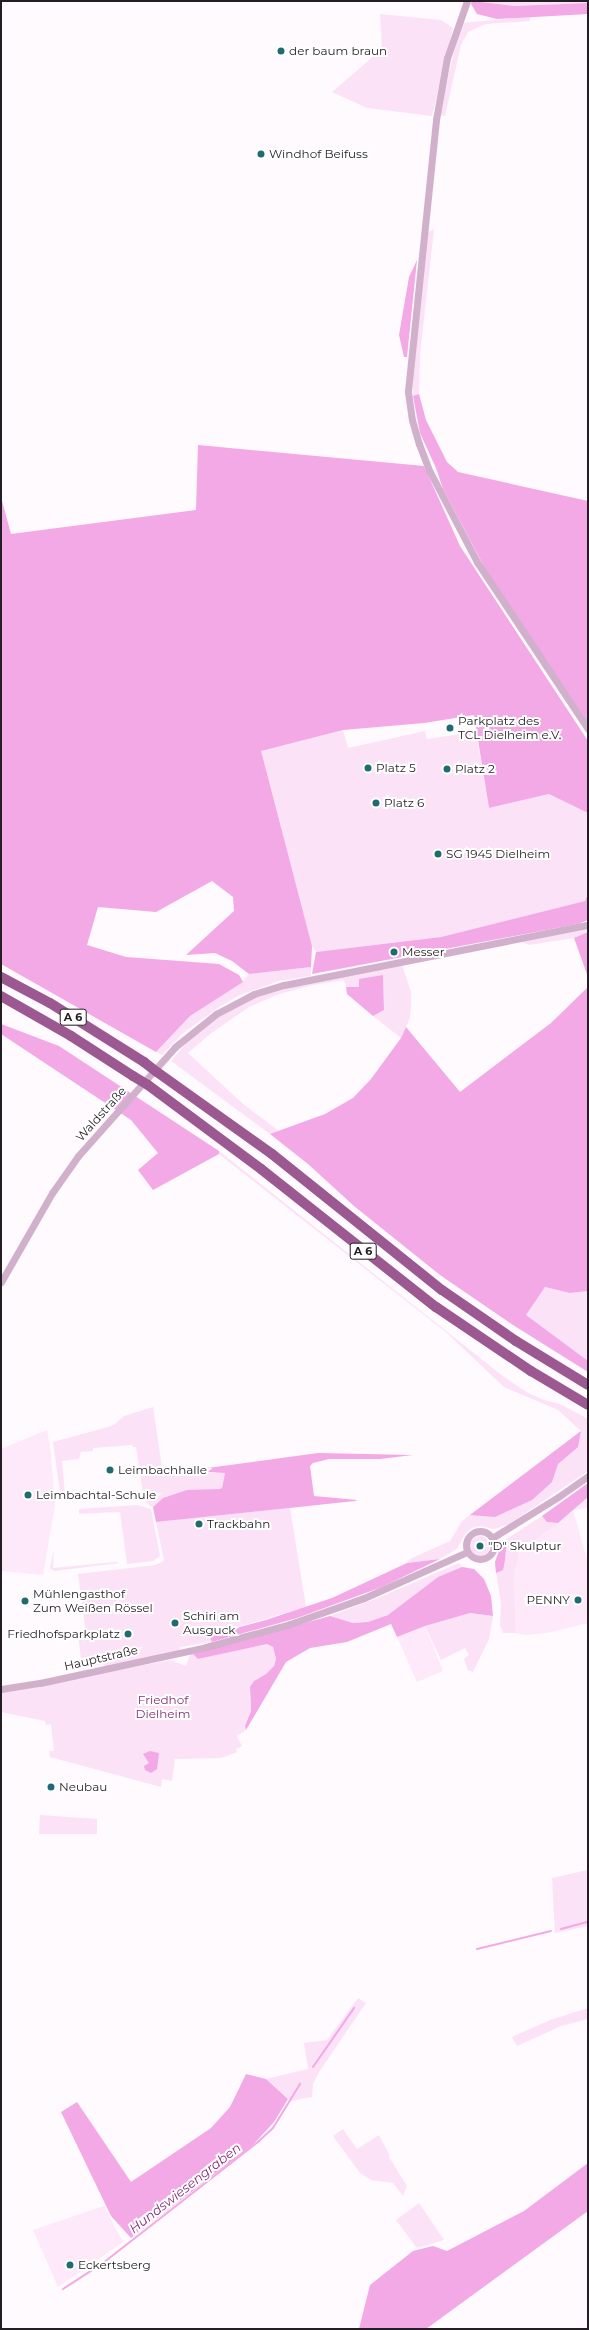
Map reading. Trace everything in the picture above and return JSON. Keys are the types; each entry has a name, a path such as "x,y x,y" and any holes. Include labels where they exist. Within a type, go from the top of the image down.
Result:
{"highway":[{"name":"A 6","path":"1,977 50,1003 144,1062 272,1154 442,1290 528,1349 588,1385"},
{"name":"A 6","path":"1,996 71,1036 148,1085 261,1169 436,1307 524,1367 588,1404"}],"street":[{"path":"467,1 447,58 436,120 408,392 412,420 419,444 430,472 477,562 588,729"},
{"name":"Waldstraße","path":"1,1282 52,1194 78,1156 175,1047 216,1014 254,994 284,984 458,952 588,925"},
{"path":"492,1538 588,1476"},
{"path":"485,1532 492,1538 494,1546 488,1557 476,1559 467,1552 466,1542 471,1534 485,1532"},
{"name":"Hauptstraße","path":"1,1689 40,1683 206,1647 321,1614 364,1598 467,1552"}],"shaded area":[{"path":"472,1 514,6 588,3 588,14 497,19 477,14 471,4"},
{"path":"417,260 407,357 404,357 399,335 409,277"},
{"path":"419,394 426,420 447,462 458,472 588,501 588,723 489,576 443,489 436,468 420,433 413,396"},
{"path":"198,445 424,466 460,546 588,741 588,813 549,794 489,808 474,715 424,723 343,730 261,751 312,946 311,967 249,974 232,961 215,953 186,955 234,911 233,897 212,881 156,912 98,907 87,945 126,957 219,964 239,975 243,982 190,1016 156,1052 1,964 1,497 11,534 196,510"},
{"path":"588,894 588,920 578,924 312,974 316,952 441,937 585,901"},
{"path":"588,932 588,977 574,938"},
{"path":"383,975 384,1010 373,1016 347,994 346,987 359,987 359,979"},
{"path":"588,987 588,1291 570,1293 545,1287 526,1315 588,1361 588,1372 513,1325 440,1275 354,1206 308,1164 270,1134 325,1114 353,1098 371,1079 401,1038 406,1027 460,1092 551,1023"},
{"path":"1,1024 59,1046 219,1151 219,1154 153,1190 138,1170 158,1153 131,1120 1,1034"},
{"name":"Leimbachtal-Schule","path":"47,1430 51,1454 55,1505 43,1575 1,1571 1,1449"},
{"path":"581,1431 578,1447 558,1464 552,1482 532,1500 495,1517 470,1515"},
{"path":"318,1453 413,1455 380,1459 329,1459 313,1463 310,1466 314,1496 357,1500 355,1501 156,1522 153,1507 163,1498 187,1490 222,1488 225,1473 212,1472 173,1476 163,1474"},
{"path":"588,1483 588,1497 558,1523 547,1522 542,1516"},
{"path":"588,1497 588,1508 573,1510 588,1563 588,1623 547,1633 525,1635 516,1633 514,1575 520,1551"},
{"path":"501,1546 506,1547 505,1560 503,1570 496,1573 495,1562"},
{"path":"440,1559 382,1587 297,1618 212,1642 209,1635 266,1620 332,1598 407,1563"},
{"path":"462,1567 474,1569 484,1579 491,1596 493,1616 470,1613 425,1626 397,1637 391,1624 347,1642 310,1648 286,1662 246,1730 245,1726 251,1711 250,1687 254,1681 266,1674 274,1666 276,1659 273,1647 267,1644 198,1659 193,1654 330,1616 353,1623 368,1622 388,1615 438,1577"},
{"path":"425,1626 443,1671 417,1682 397,1637"},
{"path":"150,1751 159,1753 157,1769 151,1773 145,1770 144,1766 149,1763 143,1754"},
{"path":"246,2074 266,2079 288,2099 274,2122 252,2146 131,2238 111,2216 61,2112 77,2102 131,2182 211,2128 230,2107"},
{"path":"588,2163 588,2211 426,2329 359,2329 370,2285 413,2251 433,2246 447,2251 524,2211"},
{"name":"Eckertsberg","path":"104,2206 123,2242 58,2287 33,2230"}],"green space":[{"path":"484,1 588,1 588,3 514,6 484,4"},
{"path":"380,14 441,20 453,28 432,116 367,108 332,92 382,49"},
{"path":"530,17 530,21 486,24 468,32 461,45 445,116 439,115 461,23"},
{"path":"434,229 420,354 419,394 413,396 413,372 427,233"},
{"name":"SG 1945 Dielheim","path":"343,730 348,748 425,731 427,739 476,732 489,808 549,794 588,813 588,894 585,901 441,937 316,952 312,946 260,751"},
{"path":"588,928 588,932 574,938 529,945 522,942"},
{"path":"402,965 411,992 411,1005 410,1018 401,1038 373,1016 384,1010 383,975 359,987 346,987 344,980 313,985 279,994 249,1007 210,1034 188,1053 243,1104 279,1131 270,1134 171,1061 189,1040 209,1022 250,999 298,985"},
{"path":"311,967 311,976 279,981 240,995 219,1007 182,1034 162,1055 156,1052 190,1016 242,982 249,974"},
{"path":"219,1151 504,1377 528,1393 544,1400 560,1404 588,1419 588,1471 509,1524 494,1529 480,1526 472,1528 465,1534 457,1549 440,1559 407,1563 410,1559 450,1541 462,1521 581,1431 558,1410 504,1387 447,1333 219,1154"},
{"path":"545,1287 570,1293 588,1291 588,1361 525,1315"},
{"path":"153,1407 163,1474 182,1476 222,1471 225,1473 222,1488 163,1498 153,1507 144,1500 136,1447 133,1447 132,1445 93,1448 93,1451 81,1452 79,1459 62,1461 65,1495 60,1493 53,1442 108,1427 115,1424 124,1416"},
{"path":"137,1505 151,1509 160,1556 153,1561 127,1564 120,1512 79,1514 79,1509"},
{"path":"290,1508 306,1607 209,1635 212,1642 180,1647 179,1651 107,1668 103,1664 82,1668 78,1634 86,1633 78,1574 155,1565 162,1562 164,1560 156,1522"},
{"path":"542,1516 547,1522 558,1523 520,1551 514,1575 516,1633 503,1633 500,1625 501,1604 495,1565 496,1558 505,1540"},
{"path":"476,1536 484,1536 490,1542 490,1550 484,1556 476,1556 470,1550 470,1542"},
{"path":"54,1549 53,1568 116,1562 119,1563 54,1571 50,1568"},
{"path":"459,1563 462,1567 438,1577 388,1615 368,1622 353,1623 330,1616 380,1597"},
{"path":"470,1613 493,1616 489,1639 473,1672 468,1670 464,1659 469,1655 465,1648 441,1660 425,1626"},
{"name":"Friedhof Dielheim","path":"267,1644 273,1647 276,1659 274,1666 266,1674 254,1681 249,1693 251,1711 245,1726 246,1730 237,1736 242,1746 236,1749 237,1752 221,1758 175,1759 172,1781 162,1779 161,1787 50,1757 49,1751 54,1751 51,1724 46,1725 45,1721 1,1712 1,1691 171,1660 186,1666 190,1654 193,1654 198,1659"},
{"path":"40,1815 97,1819 97,1834 39,1834"},
{"path":"588,1870 588,1926 555,1933 552,1878"},
{"path":"358,1998 366,2003 319,2072 313,2084 312,2097 291,2101 266,2079 308,2069 304,2043 327,2040"},
{"path":"588,2008 588,2019 561,2026 517,2046 512,2037 550,2020"},
{"path":"343,2129 357,2149 379,2135 390,2156 389,2157 407,2186 403,2196 393,2183 371,2180 360,2173 333,2136"},
{"path":"419,2203 444,2240 417,2248 396,2220"}],"waterway":[{"name":"Hundswiesengraben","path":"561,1929 588,1922"},
{"name":"Hundswiesengraben","path":"477,1949 551,1931"},
{"name":"Hundswiesengraben","path":"313,2067 354,2008"},
{"name":"Hundswiesengraben","path":"63,2289 103,2263 259,2141 273,2128 300,2084"}],"place":[{"name":"der baum braun","path":"281,51"},
{"name":"Windhof Beifuss","path":"261,154"},
{"name":"Parkplatz des TCL Dielheim e.V.","path":"450,728"},
{"name":"Platz 5","path":"368,768"},
{"name":"Platz 2","path":"447,769"},
{"name":"Platz 6","path":"376,803"},
{"name":"SG 1945 Dielheim","path":"438,854"},
{"name":"Messer","path":"394,952"},
{"name":"Leimbachhalle","path":"110,1470"},
{"name":"Leimbachtal-Schule","path":"28,1495"},
{"name":"Trackbahn","path":"199,1524"},
{"name":"\"D\" Skulptur","path":"480,1546"},
{"name":"PENNY","path":"578,1600"},
{"name":"Mühlengasthof Zum Weißen Rössel","path":"25,1601"},
{"name":"Schiri am Ausguck","path":"175,1623"},
{"name":"Friedhofsparkplatz","path":"128,1634"},
{"name":"Neubau","path":"51,1787"},
{"name":"Eckertsberg","path":"70,2265"}]}
